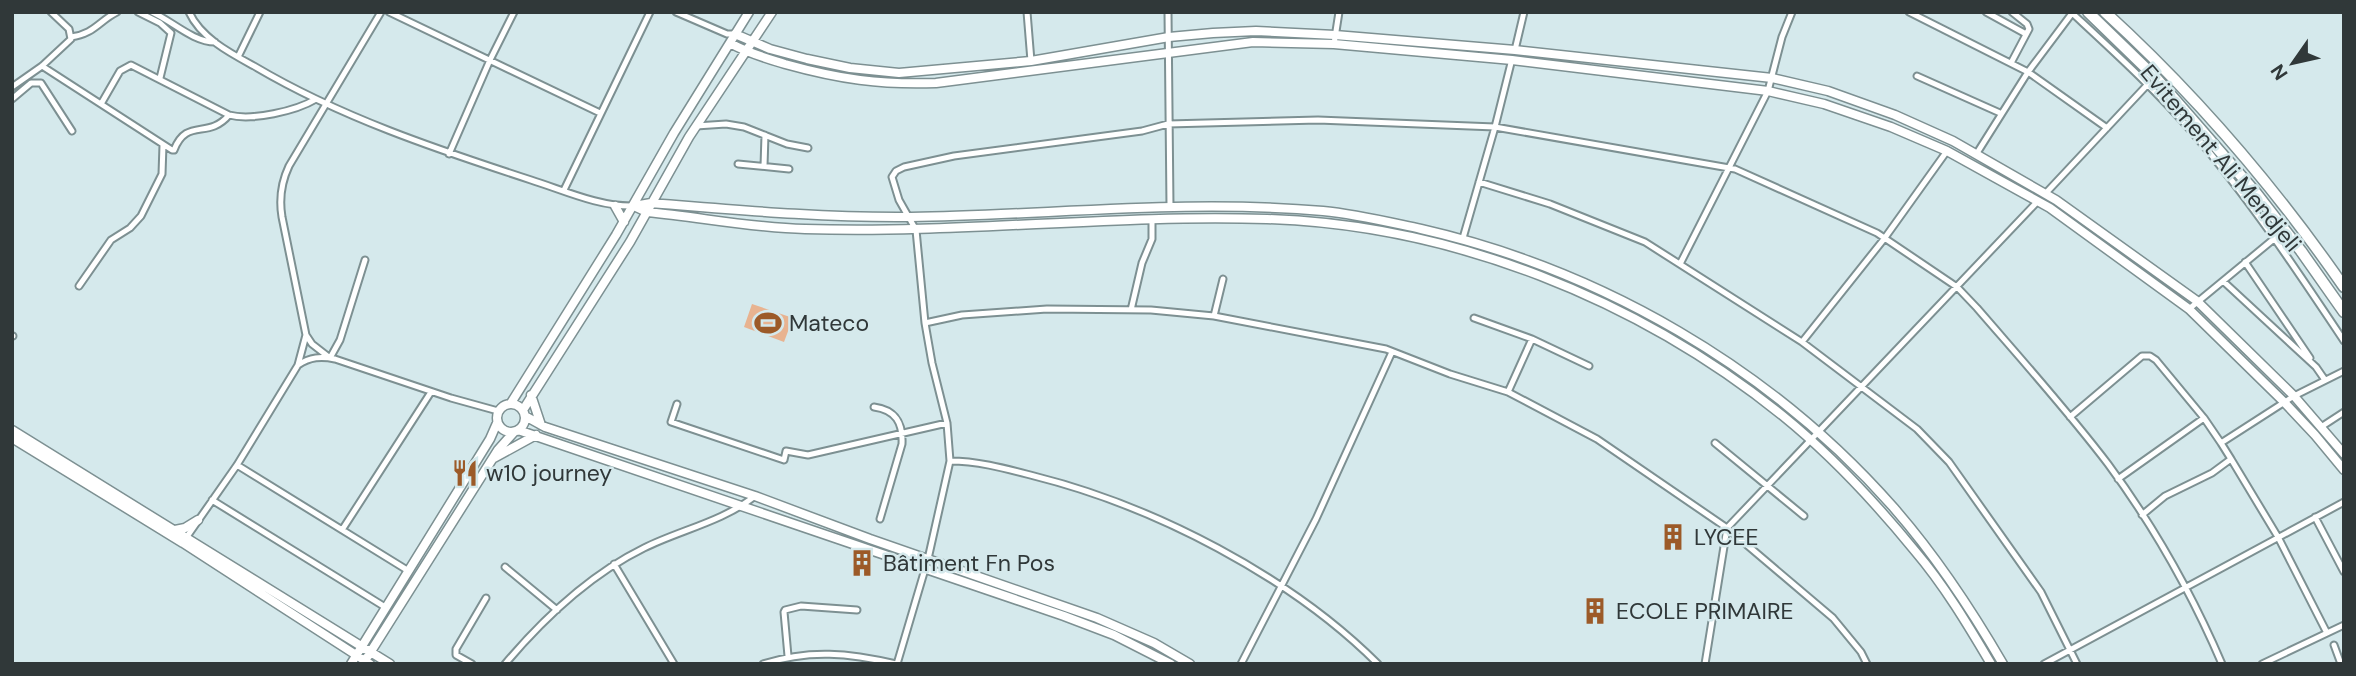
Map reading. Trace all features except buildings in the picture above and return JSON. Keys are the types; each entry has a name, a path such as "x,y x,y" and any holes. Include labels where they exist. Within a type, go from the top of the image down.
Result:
{"highway":[{"name":"Evitement Ali Mendjeli","path":"2088,12 2157,79 2224,156 2301,251 2344,313"},
{"name":"Evitement Ali Mendjeli","path":"2105,12 2228,136 2268,183 2344,287"}],"main road":[{"path":"351,664 490,439 497,423 498,411 503,405 511,403 634,206 730,37 749,12"},
{"path":"12,430 175,530 184,540 366,663 492,460 524,424 524,413 531,395 652,204 696,126 772,12"},
{"path":"730,37 817,61 850,68 899,73 1031,61 1169,37 1256,32 1335,35 1515,50 1772,78 1828,91 1895,115 1973,151 2046,194 2197,301 2294,396 2344,454"},
{"path":"730,37 746,52 825,75 891,84 936,83 1031,72 1253,42 1334,44 1512,60 1768,91 1824,104 1891,127 1947,151 2038,201 2189,309 2284,402 2344,470"},
{"path":"634,206 652,204 778,213 908,217 1170,207 1324,211 1372,218 1462,238 1504,251 1582,282 1644,312 1704,347 1762,386 1818,432 1893,506 1929,551 1965,601 2003,664"},
{"path":"615,206 624,222"},
{"path":"634,206 647,212 802,229 916,230 1152,219 1258,219 1346,227 1405,237 1535,273 1593,298 1668,336 1773,409 1878,507 1918,554 1968,625 1991,664"},
{"path":"1258,208 1258,219"},
{"path":"531,395 541,425"},
{"path":"511,403 541,425 755,496 1118,626 1190,664"},
{"path":"497,423 502,429 536,435 1114,635 1171,664"},
{"path":"492,460 536,435"},
{"path":"12,438 390,664"},
{"path":"175,530 190,526 198,520"}],"street":[{"path":"51,12 66,26 71,37"},
{"path":"12,88 42,66 65,46 71,37 97,28 106,18 117,12"},
{"path":"138,12 160,23 171,33 160,78"},
{"path":"152,12 194,37 215,42"},
{"path":"189,12 195,23 215,42 286,85 327,104 449,154 615,206 634,206"},
{"path":"238,57 260,12"},
{"path":"330,358 312,344 306,335 282,217 281,191 289,166 381,12"},
{"path":"389,12 600,113"},
{"path":"449,154 514,12"},
{"path":"564,190 650,12"},
{"path":"676,12 730,37"},
{"path":"1027,12 1031,72"},
{"path":"1168,12 1170,207"},
{"path":"1334,44 1339,12"},
{"path":"1462,238 1495,127 1524,12"},
{"path":"1680,264 1768,91 1791,12"},
{"path":"1909,12 2028,72 2107,128"},
{"path":"1986,12 2026,34"},
{"path":"2011,64 2029,29 2027,24 2012,12"},
{"path":"1963,159 1973,151 2072,13 2148,84 2193,132 2275,238 2344,341"},
{"path":"101,104 120,71 133,65 229,115 246,117 288,110 316,99"},
{"path":"42,66 174,150 185,133 212,128 229,115"},
{"path":"1917,76 2000,113"},
{"path":"12,99 31,83 41,83 72,131"},
{"path":"1705,664 1727,527 1862,388 2148,84"},
{"path":"763,664 788,656 814,653 858,655 897,664 928,559 950,461 947,424 925,323 916,230 894,187 892,177 896,171 954,156 1142,131 1168,124 1318,120 1495,127 1729,168 1877,233 1956,288 1978,307 2070,416 2142,515 2185,589 2222,664"},
{"path":"696,126 726,124 744,127 787,144 807,148"},
{"path":"764,166 765,135"},
{"path":"79,286 111,240 130,228 141,216 162,174 163,145"},
{"path":"1802,342 1884,239 1947,151"},
{"path":"738,164 789,169"},
{"path":"1479,182 1550,204 1645,242 1802,342 1917,429 1949,462 2041,592 2077,664"},
{"path":"1131,310 1142,263 1152,239 1152,219"},
{"path":"2189,309 2275,238"},
{"path":"330,358 340,341 365,260"},
{"path":"2245,262 2325,380"},
{"path":"1214,316 1223,279"},
{"path":"2223,281 2315,367"},
{"path":"925,323 962,315 1047,309 1131,310 1214,316 1392,352 1508,392 1597,439 1727,527 1833,618 1861,652 1867,664"},
{"path":"1474,318 1532,339 1589,366"},
{"path":"184,540 237,465 298,365 306,335"},
{"path":"1508,392 1532,339"},
{"path":"1241,664 1315,519 1392,352"},
{"path":"2070,416 2142,356 2150,356 2156,360 2221,443 2278,537 2327,633"},
{"path":"298,365 315,357 330,358 498,411"},
{"path":"2221,443 2294,396 2344,371"},
{"path":"342,530 431,392"},
{"path":"677,404 671,422 783,460 786,451 808,455 947,424"},
{"path":"874,407 885,409 897,416 902,433 902,444 880,519"},
{"path":"2321,427 2344,412"},
{"path":"2118,479 2204,418"},
{"path":"1715,443 1804,516"},
{"path":"2142,515 2165,496 2212,473 2231,460"},
{"path":"950,461 1000,467 1067,484 1171,524 1281,586 1357,643 1378,664"},
{"path":"237,465 407,570"},
{"path":"505,664 557,610 614,565 645,547 715,519 755,496"},
{"path":"212,500 385,607"},
{"path":"2044,664 2344,502"},
{"path":"2315,517 2344,572"},
{"path":"614,565 673,663"},
{"path":"505,567 557,610"},
{"path":"472,664 456,655 456,649 486,598"},
{"path":"788,656 785,610 802,606 857,610"},
{"path":"2262,664 2344,625"},
{"path":"2334,645 2341,664"}],"shaded area":[{"name":"Mateco","path":"752,304 793,318 784,342 744,327"}],"place":[{"name":"Mateco","path":"768,323"},
{"name":"w10 journey","path":"465,473"},
{"name":"LYCEE","path":"1673,537"},
{"name":"Bâtiment Fn Pos","path":"862,563"},
{"name":"ECOLE PRIMAIRE","path":"1595,611"}]}
